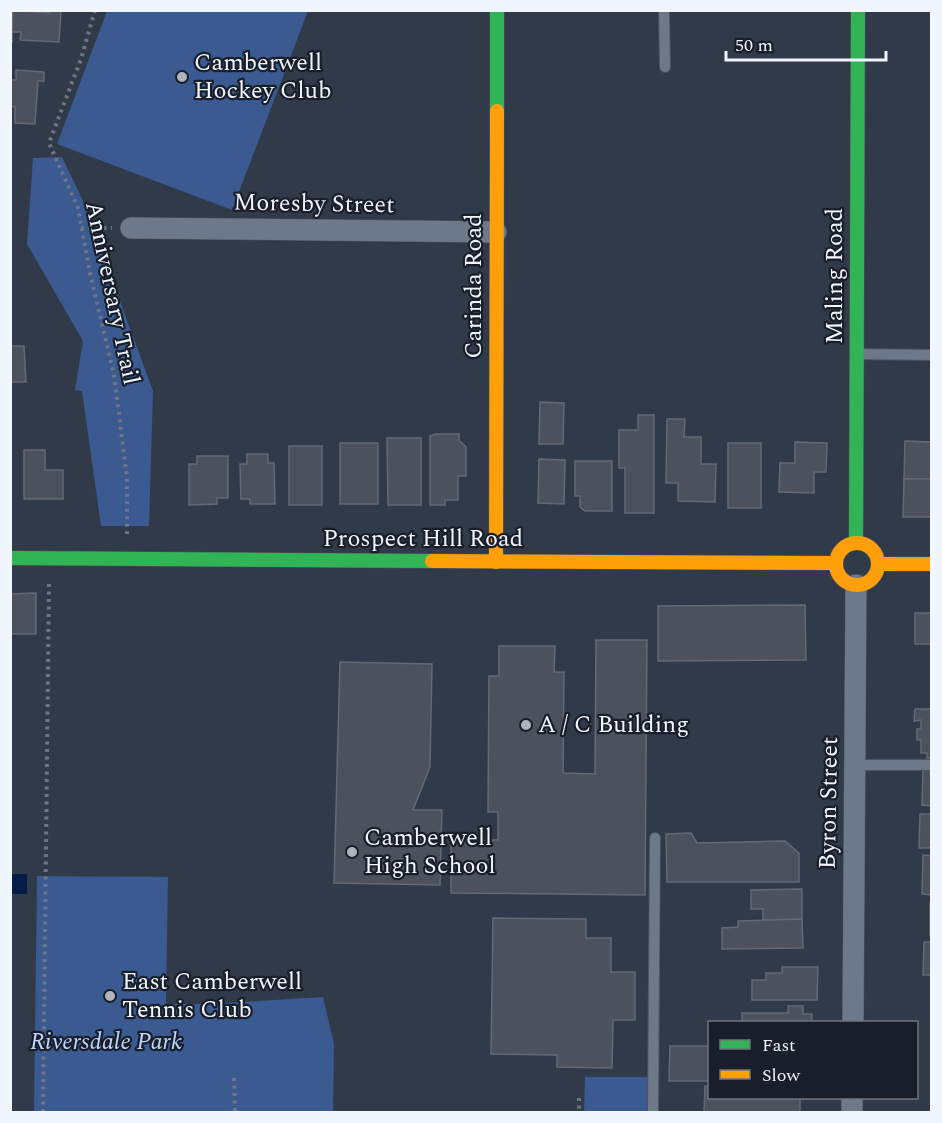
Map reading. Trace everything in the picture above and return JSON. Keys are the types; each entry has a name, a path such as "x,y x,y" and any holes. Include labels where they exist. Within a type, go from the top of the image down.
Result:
{"street":[{"name":"Carinda Road","path":"496,561 497,10"},
{"name":"Maling Road","path":"856,543 858,10"},
{"name":"Moresby Street","path":"131,228 496,232"},
{"path":"856,543 872,550 878,564 870,579 856,585 844,581 837,570 836,563 842,549 856,543"},
{"name":"Prospect Hill Road","path":"10,558 836,563"},
{"path":"878,564 932,564"},
{"name":"Byron Street","path":"852,1021 856,585"}],"lane":[{"path":"664,10 665,67"},
{"path":"857,354 932,355"},
{"path":"855,765 932,765"},
{"path":"653,1113 655,838"}],"path":[{"name":"Anniversary Trail","path":"95,10 81,59 49,143 78,208 114,375 128,500 123,559"},
{"path":"81,228 131,228"},
{"path":"43,1113 49,583"},
{"path":"234,1078 235,1113"},
{"path":"579,1098 579,1113"}],"green space":[{"name":"Camberwell Hockey Club","path":"107,11 308,11 232,210 57,144"},
{"path":"62,157 84,203 153,391 149,526 101,526 82,391 75,390 83,341 27,244 33,158"},
{"name":"Riversdale Park","path":"37,876 168,877 166,1004 212,1004 323,997 334,1044 333,1112 34,1112"},
{"path":"585,1077 649,1077 649,1112 489,1112 584,1111"}],"shaded area":[{"path":"11,874 27,874 27,894 11,894"}],"building":[{"path":"10,10 13,10 12,42 10,42"},
{"path":"13,10 50,13 50,10 61,10 59,42 20,40 21,32 12,32"},
{"path":"16,70 44,72 44,81 38,81 35,124 15,123 15,107 10,106 10,80 16,80"},
{"path":"10,346 24,346 26,382 10,382"},
{"path":"540,402 564,403 563,444 539,444"},
{"path":"638,415 654,415 654,513 625,513 625,468 619,468 619,430 638,430"},
{"path":"667,419 685,419 684,437 701,437 701,464 716,464 715,502 678,501 678,483 666,483"},
{"path":"459,434 459,440 466,447 466,476 458,476 458,500 445,500 445,505 430,505 430,436"},
{"path":"387,438 421,438 421,505 388,505"},
{"path":"905,441 932,442 932,479 904,479"},
{"path":"795,442 827,443 826,472 814,472 814,493 779,492 780,463 795,463"},
{"path":"340,443 378,443 378,504 340,504"},
{"path":"728,443 761,443 761,508 728,508"},
{"path":"289,446 322,446 322,505 289,505"},
{"path":"24,450 45,450 45,470 63,470 63,499 24,499"},
{"path":"247,454 268,454 268,463 274,463 275,504 250,504 250,499 241,499 240,464 247,464"},
{"path":"197,456 228,456 228,498 217,498 217,504 189,505 189,464 197,464"},
{"path":"539,459 565,460 564,504 538,503"},
{"path":"575,461 612,461 612,511 585,511 580,507 580,496 575,496"},
{"path":"904,479 932,479 932,517 903,517"},
{"path":"36,593 36,634 10,634 10,594"},
{"path":"805,605 806,660 658,661 658,606"},
{"path":"915,613 932,613 932,644 915,644"},
{"name":"A / C Building","path":"596,640 647,640 645,895 451,893 451,839 498,840 498,812 488,812 489,676 499,676 499,646 555,646 554,672 564,672 563,773 595,774"},
{"path":"340,662 432,664 430,767 413,810 442,810 440,885 334,883"},
{"path":"915,709 932,709 932,758 927,758 927,753 921,753 921,740 917,740 917,729 921,729 921,720 914,721"},
{"path":"923,770 932,770 932,806 922,805"},
{"path":"920,814 932,814 932,848 919,848"},
{"path":"691,833 697,843 785,841 799,853 799,882 667,882 666,834"},
{"path":"923,855 932,856 932,895 922,894"},
{"path":"802,889 802,919 763,920 763,909 751,909 751,890"},
{"path":"930,903 932,903 932,935 930,935"},
{"path":"493,918 586,919 586,938 611,938 611,972 635,972 635,1020 613,1020 612,1068 557,1067 557,1055 491,1054"},
{"path":"802,919 803,948 722,949 722,928 738,927 738,921"},
{"path":"924,942 932,942 932,975 923,975"},
{"path":"782,967 818,967 817,1000 752,1000 752,980 766,980 766,973 782,973"},
{"path":"788,1006 803,1006 803,1014 812,1014 812,1021 742,1021 742,1013 788,1013"},
{"path":"670,1046 708,1046 708,1081 669,1081"},
{"path":"705,1086 708,1087 708,1099 800,1099 800,1112 704,1112"}],"traffic: fast":[{"path":"497,10 497,111"},
{"path":"856,542 858,10"},
{"path":"10,558 432,561"}],"traffic: slow":[{"path":"496,562 497,111"},
{"path":"857,543 872,549 878,564 872,579 857,585 842,579 836,564 842,549 857,543"},
{"path":"432,561 836,563"},
{"path":"878,564 932,564"}],"place":[{"name":"Camberwell Hockey Club","path":"182,77"},
{"name":"A / C Building","path":"526,725"},
{"name":"Camberwell High School","path":"352,852"},
{"name":"East Camberwell Tennis Club","path":"110,996"}]}
